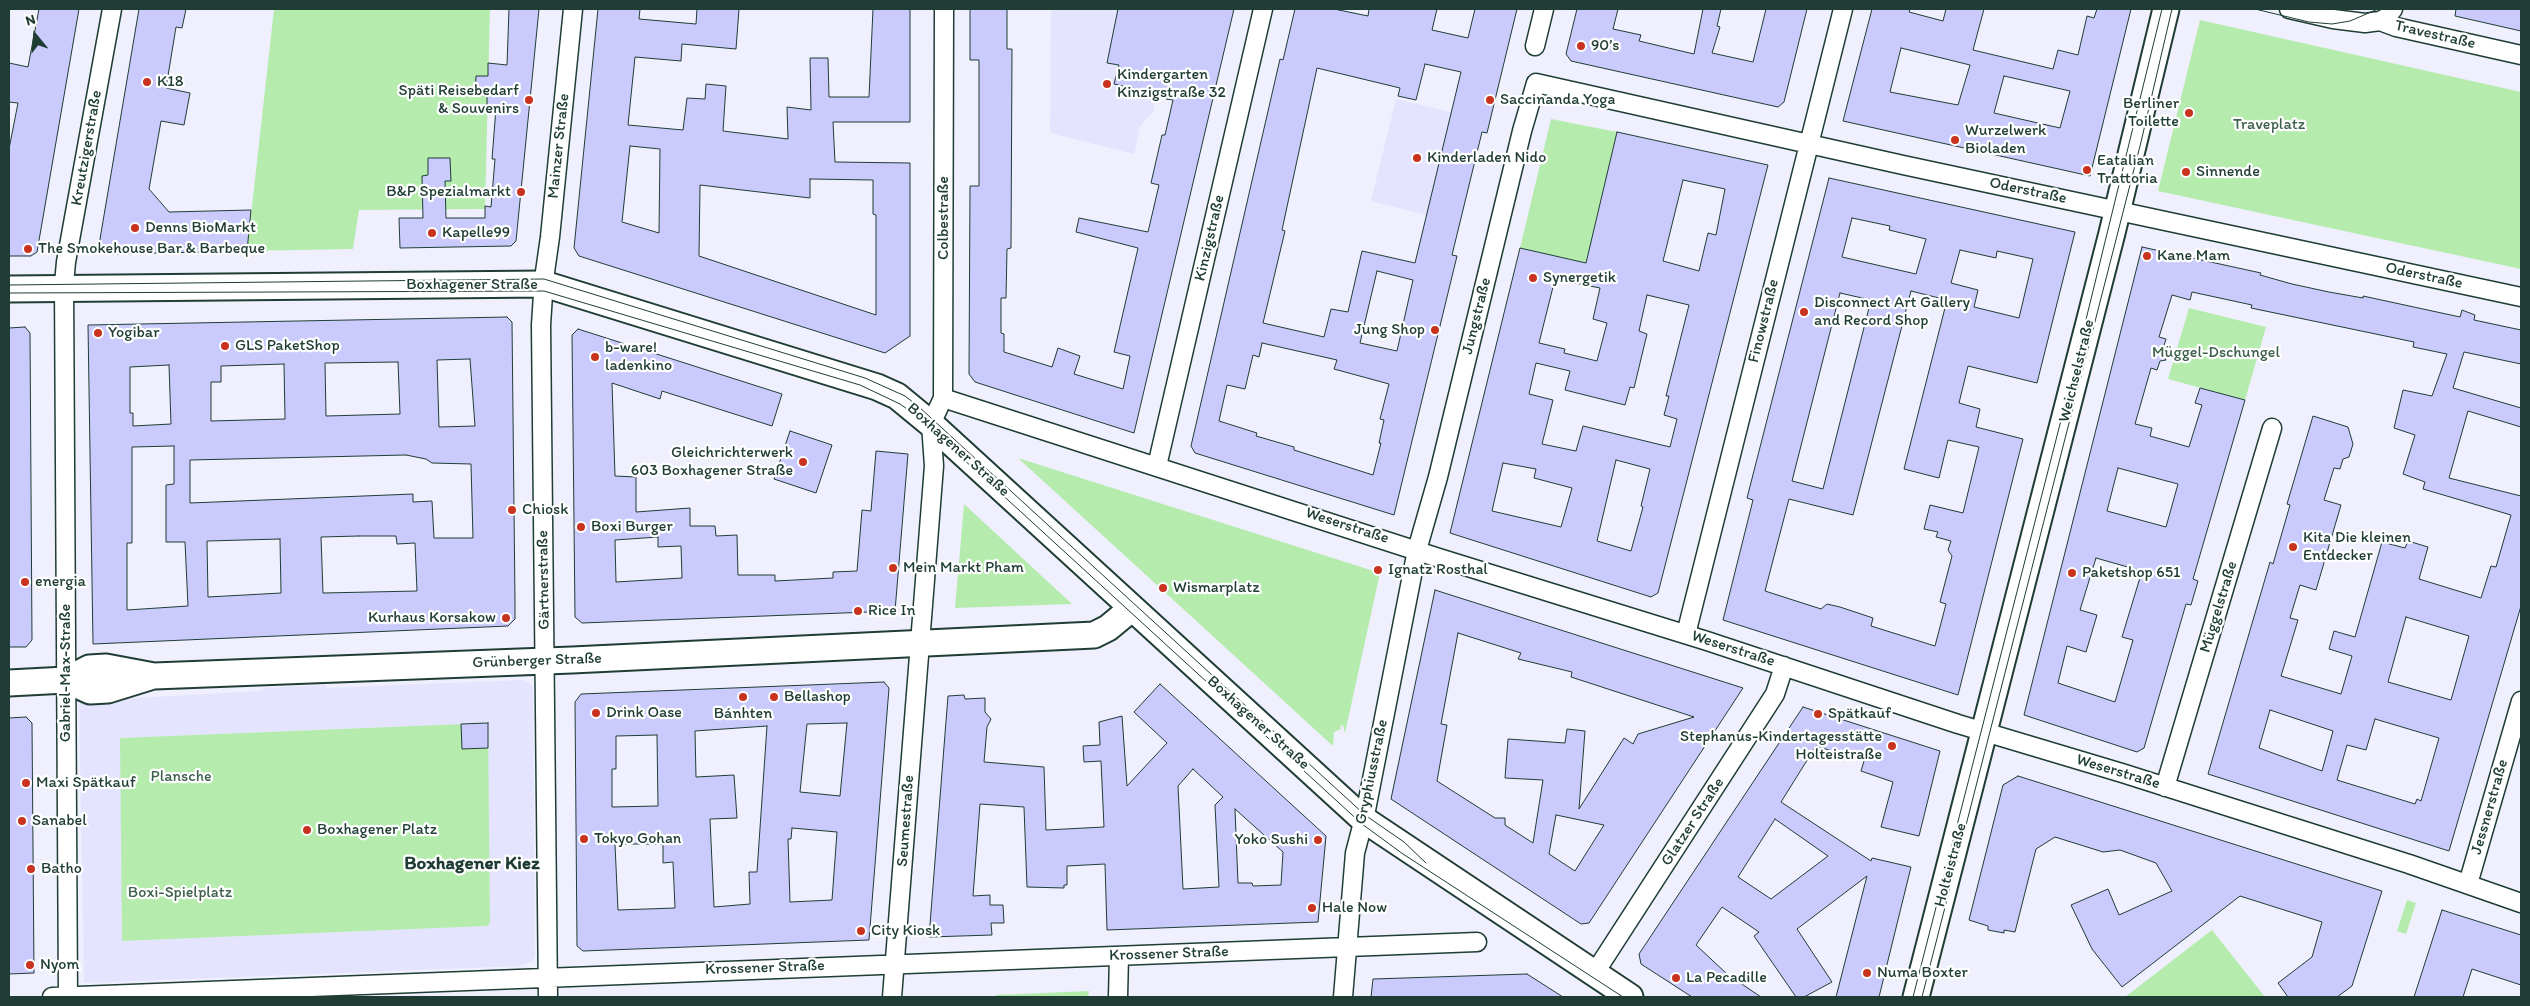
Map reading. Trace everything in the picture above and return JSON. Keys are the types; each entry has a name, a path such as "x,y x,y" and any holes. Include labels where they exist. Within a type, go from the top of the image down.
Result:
{"street":[{"name":"Kreutzigerstraße","path":"64,288 66,257 112,9"},
{"name":"Mainzer Straße","path":"544,284 573,9"},
{"name":"Colbestraße","path":"931,424 943,398 944,9"},
{"name":"Kinzigstraße","path":"1157,466 1263,9"},
{"path":"1535,46 1544,9"},
{"name":"Finowstraße","path":"1686,634 1843,9"},
{"name":"Weichselstraße","path":"1986,732 2118,209 2166,9"},
{"name":"Travestraße","path":"2289,9 2333,19 2365,23 2380,21 2396,27 2521,55"},
{"path":"2380,21 2387,17 2393,9"},
{"name":"Oderstraße","path":"1536,83 1809,142 1903,165 2118,209 2521,297"},
{"name":"Jungstraße","path":"1418,550 1438,477 1522,131 1536,83"},
{"name":"Boxhagener Straße","path":"9,289 544,284 857,379 897,396 931,424 1363,819 1630,997"},
{"name":"Gärtnerstraße","path":"544,284 541,334 548,997"},
{"name":"Gabriel-Max-Straße","path":"62,997 66,680 64,288"},
{"name":"Weserstraße","path":"943,398 1686,634 1986,732 2165,787 2468,884 2521,903"},
{"path":"931,424 934,459 919,644 1094,635 1108,628 1131,608"},
{"name":"Müggelstraße","path":"2165,787 2272,428"},
{"name":"Gryphiusstraße","path":"1343,997 1355,853 1418,550"},
{"name":"Grünberger Straße","path":"9,683 66,680 89,668 106,667 154,676 919,644"},
{"name":"Seumestraße","path":"892,997 919,644"},
{"name":"Glatzer Straße","path":"1594,974 1775,694 1784,666"},
{"name":"Jessnerstraße","path":"2468,884 2521,701"},
{"name":"Holteistraße","path":"1916,997 1986,732"},
{"name":"Krossener Straße","path":"62,997 548,976 1477,942"},
{"path":"1118,997 1119,956"}],"shaded area":[{"name":"Kindergarten Kinzigstraße 32","path":"1051,9 1193,9 1184,46 1167,68 1161,98 1156,97 1153,112 1140,126 1134,154 1050,133"},
{"name":"Kinderladen Nido","path":"1396,99 1463,115 1438,218 1371,201"},
{"path":"522,680 530,683 533,688 535,956 532,962 519,966 84,983 79,704 81,701 262,691 264,688 326,685 327,688","holes":["487,723 490,923 487,926 122,941 121,738"]}],"green space":[{"path":"274,9 490,9 485,209 359,210 353,249 247,251"},
{"name":"Traveplatz","path":"2200,20 2521,92 2521,269 2158,191"},
{"path":"1551,119 1617,132 1586,263 1520,248"},
{"name":"Müggel-Dschungel","path":"2189,308 2266,327 2245,400 2168,379"},
{"path":"1018,458 1380,573 1345,733 1343,725 1340,726 1341,729 1334,732 1333,746"},
{"path":"964,504 1072,604 955,608"},
{"path":"488,723 490,923 487,926 122,941 120,738"},
{"path":"2407,900 2416,903 2406,934 2397,931"},
{"path":"2212,930 2265,997 2125,997"},
{"path":"1089,991 1088,997 995,997 995,995"}],"building":[{"path":"39,9 79,9 37,252 31,256 9,256 9,149 18,103 9,102 9,63 28,67"},
{"path":"139,9 186,9 182,28 176,27 166,88 190,93 184,125 161,121 149,189 169,212 251,210 247,251 113,254 106,252 101,246 100,239"},
{"path":"509,9 539,9 516,241 511,246 400,248 399,218 423,218 422,176 428,175 428,158 450,158 451,181 445,181 446,218 485,218 485,206 491,207 495,159 492,159 496,108 487,107 487,96 475,95 476,76 488,76 488,63 507,65"},
{"path":"598,9 640,9 639,19 696,24 697,9 739,9 736,49 682,44 681,61 635,57 628,125 683,130 687,98 705,99 706,84 726,86 723,131 788,139 787,107 811,110 810,58 828,58 829,97 869,97 873,9 910,9 910,122 833,122 835,162 910,163 910,336 885,353 579,256 574,248","holes":["630,146 660,149 659,233 622,222","810,179 873,180 873,214 876,215 876,315 699,256 700,185 810,198"]},
{"path":"970,9 1007,9 1007,49 1012,49 1011,248 1007,249 1006,298 1001,298 1001,333 1004,334 1004,352 1052,367 1058,348 1080,356 1074,374 1123,389 1130,356 1114,352 1138,248 1076,232 1079,218 1148,232 1159,185 1151,183 1162,135 1165,135 1173,100 1166,99 1167,96 1114,84 1119,65 1107,63 1118,9 1234,9 1134,433 975,382 969,374 970,186 979,186 979,60 970,60"},
{"path":"1295,9 1334,9 1368,16 1369,9 1437,9 1432,30 1468,38 1475,9 1517,9 1487,133 1482,132 1452,255 1457,256 1394,515 1195,453 1191,446 1280,59 1283,60","holes":["1425,64 1461,72 1415,263 1362,251 1348,312 1331,309 1324,337 1263,323 1285,231 1282,230 1317,68 1400,88 1398,96 1416,100","1377,271 1413,280 1397,351 1360,343","1262,343 1337,360 1334,369 1389,384 1380,419 1384,420 1379,443 1381,443 1373,475 1294,450 1294,447 1256,436 1257,433 1219,421 1227,385 1245,389 1253,355 1259,357"]},
{"path":"1577,9 1618,9 1613,29 1641,35 1639,41 1694,54 1703,9 1721,9 1717,26 1720,27 1712,53 1753,62 1766,9 1807,9 1784,102 1778,107 1571,61 1566,54"},
{"path":"1872,9 1910,9 1909,12 1943,21 1946,9 1984,9 1973,50 2053,69 2058,50 2078,55 2087,16 2094,18 2097,9 2131,9 2090,176 1843,121","holes":["1901,48 1970,65 1958,105 1890,92","2004,76 2070,91 2060,128 1994,113"]},
{"path":"2456,9 2521,9 2521,31 2455,16"},
{"path":"1617,132 1768,165 1658,593 1651,597 1450,533 1520,248 1586,263","holes":["1683,180 1725,189 1716,235 1708,233 1699,271 1663,261","1555,279 1600,288 1593,319 1607,323 1597,361 1564,353 1565,349 1539,343","1647,295 1689,305 1666,396 1669,396 1664,415 1677,419 1670,447 1583,426 1576,451 1542,444 1553,400 1529,394 1536,363 1570,371 1565,390 1625,405 1630,387 1634,388 1647,334 1639,331","1616,460 1650,469 1641,506 1643,507 1631,551 1597,541","1503,463 1536,469 1534,478 1572,488 1561,527 1492,511"]},
{"path":"1829,178 2075,232 2037,383 1968,366 1959,403 1980,409 1976,427 2023,439 1958,695 1723,620 1753,500 1747,498","holes":["1852,218 1890,226 1889,230 1926,239 1916,274 1842,257","1960,250 1996,258 1997,251 2033,259 2019,318 1974,307 1978,290 1951,283","1911,291 1947,300 1904,469 1939,478 1948,440 1979,447 1963,513 1930,505 1924,529 1938,532 1936,537 1951,541 1948,550 1952,556 1940,602 1946,604 1935,646 1871,626 1873,618 1840,607 1827,604 1821,609 1765,591 1789,499 1853,515","1840,293 1871,300 1823,489 1792,481"]},
{"path":"2142,247 2261,273 2260,275 2292,284 2329,292 2363,298 2363,296 2460,317 2462,310 2475,315 2474,320 2521,330 2521,364 2464,352 2453,388 2521,408 2521,427 2468,411 2449,478 2521,496 2521,606 2449,851 2208,774 2270,562 2273,564 2290,505 2287,504 2313,416 2348,427 2353,444 2349,457 2343,459 2340,469 2334,468 2324,500 2341,505 2316,590 2300,585 2290,618 2298,620 2281,676 2341,694 2352,656 2329,649 2334,631 2355,637 2382,542 2405,548 2408,541 2428,547 2419,579 2481,598 2491,566 2496,567 2511,515 2423,489 2425,482 2403,474 2415,435 2394,428 2403,390 2432,396 2447,354 2413,347 2414,342 2251,308 2252,305 2192,292 2190,300 2172,295 2159,337 2166,339 2162,352 2166,360 2160,361 2157,370 2151,368 2135,424 2152,428 2150,436 2189,447 2202,405 2195,403 2200,388 2245,400 2193,579 2198,581 2191,605 2186,604 2144,748 2137,752 2024,715","holes":["2118,468 2178,484 2166,527 2107,511","2096,558 2142,571 2122,637 2133,640 2115,702 2058,683 2067,646 2086,652 2097,615 2080,610","2406,617 2469,636 2451,700 2388,682","2270,710 2333,731 2322,771 2259,748","2375,719 2439,738 2421,801 2417,799 2415,804 2337,780 2347,745 2366,750"]},
{"path":"507,317 512,322 515,619 508,626 93,644 88,325","holes":["470,359 475,426 439,427 437,360","398,362 400,414 326,416 325,363","284,364 285,419 211,421 211,382 221,382 221,366","169,365 171,424 133,426 133,413 130,413 130,367","174,446 174,484 166,485 166,542 185,542 188,606 127,610 127,543 132,543 132,447","406,455 426,459 432,463 471,464 473,538 434,538 432,501 413,502 413,494 190,503 190,460","396,536 397,544 415,543 417,591 323,593 321,537","280,539 281,593 208,597 207,541"]},
{"path":"25,327 30,333 32,640 26,647 9,647 9,328"},
{"path":"578,329 782,394 772,426 662,391 660,399 612,383 615,476 636,477 636,512 690,508 690,526 715,526 716,536 737,535 738,575 775,575 775,581 833,578 833,572 857,571 862,510 871,511 876,451 908,454 895,611 582,623 575,617 572,335","holes":["658,537 658,547 681,546 682,578 616,582 615,540"]},
{"name":"Gleichrichterwerk 603 Boxhagener Straße","path":"790,431 832,445 816,493 774,479"},
{"path":"1435,590 1743,688 1589,923 1581,924 1391,799","holes":["1458,633 1521,653 1518,659 1572,672 1571,677 1694,717 1638,734 1633,744 1624,738 1579,809 1585,731 1567,729 1565,743 1508,739 1505,778 1543,780 1533,843 1505,825 1505,818 1495,818 1437,781 1447,725 1441,724","1556,815 1604,825 1575,871 1549,854"]},
{"path":"884,682 889,688 869,940 583,951 577,946 575,702 581,694","holes":["847,723 840,796 800,792 807,724","767,726 757,872 749,872 750,904 714,907 710,819 737,818 734,775 696,777 695,731","657,735 658,806 612,807 612,769 616,769 616,736","792,828 837,832 832,900 790,902 788,839 791,839","615,844 663,844 663,863 673,862 675,908 618,910"]},
{"path":"1160,684 1326,836 1318,922 1107,930 1105,864 1067,866 1067,885 1064,885 1064,888 1027,887 1024,807 980,804 973,896 990,895 990,905 1003,905 1004,923 991,923 992,935 929,937 948,696 964,695 965,699 985,698 985,712 991,719 987,727 984,762 1044,767 1046,830 1104,827 1101,761 1084,762 1083,746 1100,745 1099,722 1122,716 1127,786 1167,743 1134,712","holes":["1193,769 1223,797 1215,805 1219,887 1183,889 1178,786","1235,809 1283,852 1281,885 1253,886 1252,883 1238,883"]},
{"path":"1803,707 1940,751 1919,836 1881,827 1893,782 1861,771 1864,761 1816,746 1781,802 1871,861 1872,858 1911,867 1879,997 1836,997 1867,876 1797,929 1832,982 1804,997 1796,997 1754,936 1759,932 1722,907 1696,945 1727,974 1761,997 1692,997 1641,964 1639,954","holes":["1775,819 1828,856 1771,899 1738,877"]},
{"path":"26,717 32,723 34,973 9,974 9,718"},
{"path":"488,723 488,748 462,749 461,724"},
{"path":"2018,776 2382,891 2352,986 2337,997 2288,997 2278,983 2312,957 2322,922 2240,896 2122,987 2092,949 2071,905 2108,889 2119,915 2172,891 2156,863 2120,850 2103,852 2055,837 2036,849 2015,932 2004,930 2004,933 1988,930 1988,926 1969,920 2003,785"},
{"path":"2442,910 2521,935 2521,985 2472,969 2463,997 2414,997"},
{"path":"1527,974 1563,997 1371,997 1373,979"}],"tram line":[{"path":"1913,997 2068,393 2162,9"},
{"path":"1922,997 2141,142 2172,9"},
{"path":"2255,9 2309,22 2332,24 2350,21 2378,9"},
{"path":"9,285 544,279 865,378 905,396 919,407 1365,815 1404,842 1426,863"},
{"path":"9,293 544,291 860,385 900,404 914,414 1362,824 1403,854 1623,997"}],"place":[{"name":"90’s","path":"1581,46"},
{"name":"K18","path":"147,82"},
{"name":"Kindergarten Kinzigstraße 32","path":"1107,84"},
{"name":"Späti Reisebedarf & Souvenirs","path":"529,100"},
{"name":"Saccinanda Yoga","path":"1490,100"},
{"name":"Berliner Toilette","path":"2189,113"},
{"name":"Wurzelwerk Bioladen","path":"1955,140"},
{"name":"Kinderladen Nido","path":"1417,158"},
{"name":"Eatalian Trattoria","path":"2087,170"},
{"name":"Sinnende","path":"2186,172"},
{"name":"B&P Spezialmarkt","path":"521,192"},
{"name":"Denns BioMarkt","path":"135,228"},
{"name":"Kapelle99","path":"432,233"},
{"name":"The Smokehouse Bar & Barbeque","path":"28,249"},
{"name":"Kane Mam","path":"2147,256"},
{"name":"Synergetik","path":"1533,278"},
{"name":"Disconnect Art Gallery and Record Shop","path":"1804,312"},
{"name":"Jung Shop","path":"1435,330"},
{"name":"Yogibar","path":"98,333"},
{"name":"GLS PaketShop","path":"225,346"},
{"name":"b-ware! ladenkino","path":"595,357"},
{"name":"Gleichrichterwerk 603 Boxhagener Straße","path":"803,462"},
{"name":"Chiosk","path":"512,510"},
{"name":"Boxi Burger","path":"581,527"},
{"name":"Kita Die kleinen Entdecker","path":"2293,547"},
{"name":"Mein Markt Pham","path":"893,568"},
{"name":"Ignatz Rosthal","path":"1378,570"},
{"name":"Paketshop 651","path":"2072,573"},
{"name":"energia","path":"25,582"},
{"name":"Wismarplatz","path":"1163,588"},
{"name":"Rice In","path":"858,611"},
{"name":"Kurhaus Korsakow","path":"506,618"},
{"name":"Bánhten","path":"743,697"},
{"name":"Bellashop","path":"774,697"},
{"name":"Drink Oase","path":"596,713"},
{"name":"Spätkauf","path":"1818,714"},
{"name":"Stephanus-Kindertagesstätte Holteistraße","path":"1892,746"},
{"name":"Maxi Spätkauf","path":"26,783"},
{"name":"Sanabel","path":"22,821"},
{"name":"Boxhagener Platz","path":"307,830"},
{"name":"Tokyo Gohan","path":"584,839"},
{"name":"Yoko Sushi","path":"1318,840"},
{"name":"Batho","path":"31,869"},
{"name":"Hale Now","path":"1312,908"},
{"name":"City Kiosk","path":"861,931"},
{"name":"Nyom","path":"30,965"},
{"name":"Numa Boxter","path":"1867,973"},
{"name":"La Pecadille","path":"1676,978"}],"district":[{"name":"Boxhagener Kiez","path":"472,864"}],"park label":[{"name":"Plansche","path":"181,777"},
{"name":"Boxi-Spielplatz","path":"180,893"}]}
